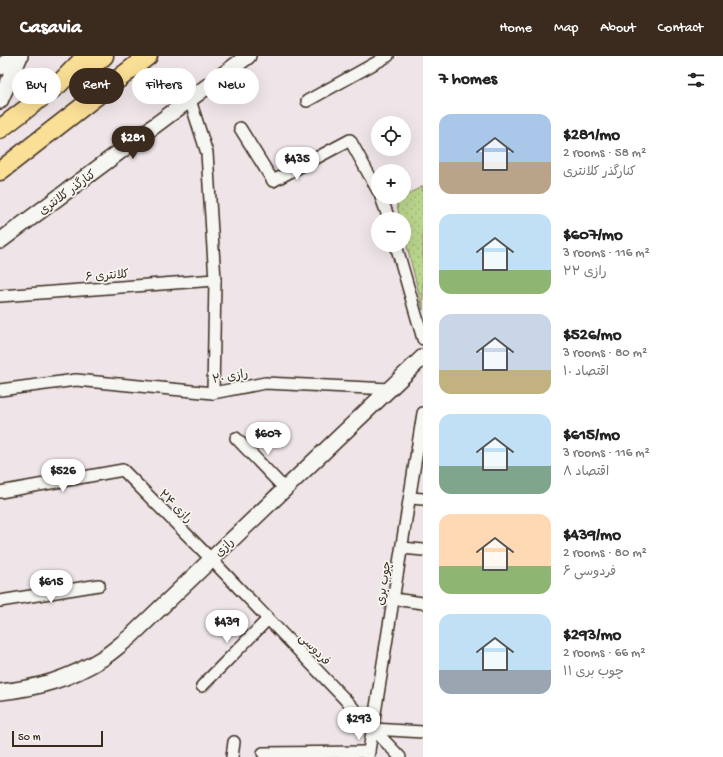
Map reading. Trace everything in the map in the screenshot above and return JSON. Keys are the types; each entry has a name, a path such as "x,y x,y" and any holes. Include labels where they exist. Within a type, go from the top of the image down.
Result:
{"highway":[{"path":"61,82 86,56"},
{"path":"61,83 94,64 104,56"},
{"path":"0,171 148,56"},
{"path":"0,129 33,104"}],"main road":[{"path":"0,67 14,56"},
{"path":"0,101 20,56"},
{"name":"کنارگذر کلانتری","path":"196,95 248,56"},
{"name":"کنارگذر کلانتری","path":"0,241 185,104"},
{"name":"رازی","path":"0,692 25,689 67,677 104,658 130,637 423,357"}],"street":[{"path":"307,101 388,56"},
{"path":"191,104 207,153 216,280 213,393"},
{"path":"240,128 273,181 350,140 371,178"},
{"path":"398,252 423,339"},
{"name":"کلانتری ۶","path":"0,296 216,280"},
{"name":"رازی ۲۰","path":"0,390 76,380 213,393 265,383 390,389"},
{"name":"چوب بری","path":"369,755 421,437 423,413"},
{"path":"236,438 285,489"},
{"name":"رازی ۲۴","path":"0,492 123,470 211,559"},
{"path":"410,498 423,499"},
{"path":"402,548 423,550"},
{"name":"فردوسی","path":"211,559 400,757"},
{"path":"0,601 99,584"},
{"path":"394,599 423,603"},
{"path":"202,686 268,619"},
{"path":"373,729 423,732"},
{"path":"232,757 234,742"},
{"path":"263,753 369,755"}],"green space":[{"path":"423,186 423,310 408,252 411,252 411,212 398,212 397,204 411,204 411,193"}]}
